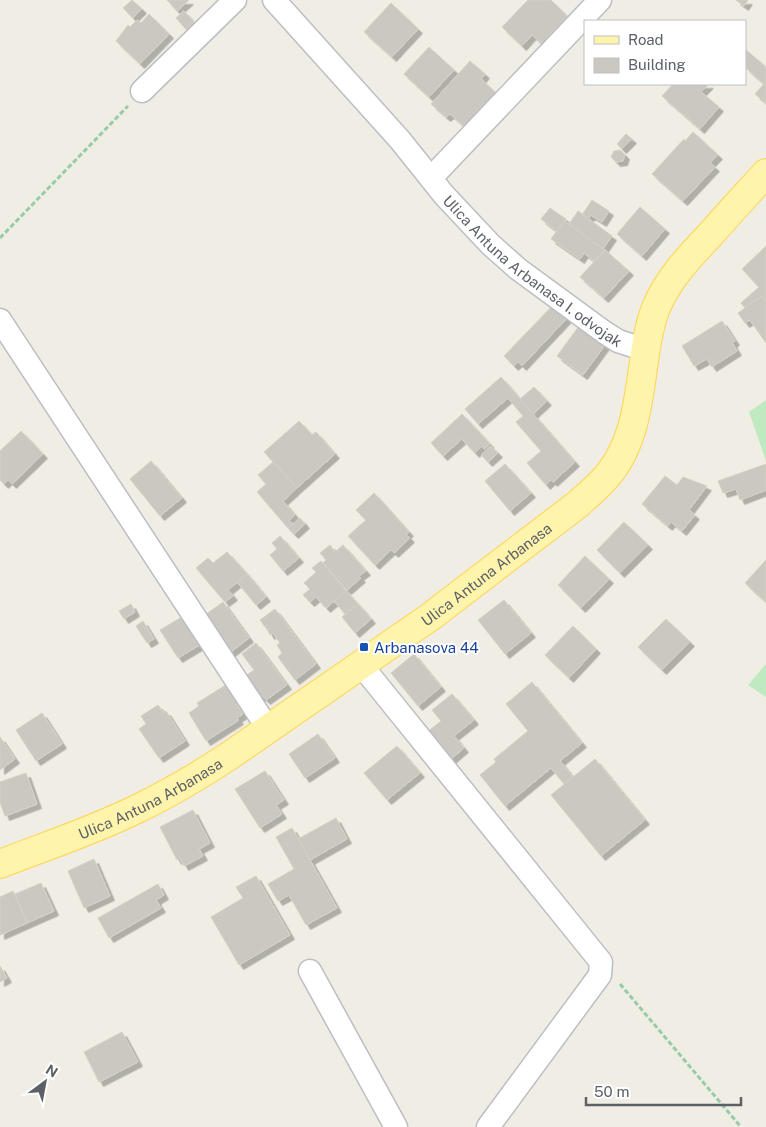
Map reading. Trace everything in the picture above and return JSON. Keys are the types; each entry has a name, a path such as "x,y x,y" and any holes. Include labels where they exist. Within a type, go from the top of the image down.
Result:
{"main road":[{"name":"Ulica Antuna Arbanasa","path":"0,864 100,826 138,809 200,775 269,730 430,617 599,486 622,456 633,424 640,395 652,318 656,307 670,281 766,173"}],"street":[{"path":"142,91 235,0"},
{"name":"Ulica Antuna Arbanasa I. odvojak","path":"274,0 400,140 474,227 518,269 618,341 646,350"},
{"path":"431,178 600,0"},
{"path":"0,320 269,730"},
{"path":"362,666 601,962 600,975 488,1127"},
{"path":"310,972 396,1127"}],"path":[{"path":"0,238 142,91"},
{"path":"601,962 742,1127"}],"green space":[{"path":"766,400 766,461 749,412"},
{"path":"766,664 766,697 748,685"}],"building":[{"path":"132,0 142,9 133,18 123,8"},
{"path":"167,0 189,0 177,11"},
{"path":"528,0 551,0 567,16 541,43 532,35 522,46 502,27"},
{"path":"736,0 748,0 744,6"},
{"path":"391,3 418,29 392,57 364,32"},
{"path":"184,11 194,22 186,29 176,18"},
{"path":"149,14 169,34 140,64 116,41 128,25 130,27 137,20 141,23"},
{"path":"429,47 454,70 429,97 404,74"},
{"path":"746,50 766,67 766,103 755,94 764,84 746,68"},
{"path":"470,61 485,74 481,79 497,94 466,128 450,114 446,117 431,104"},
{"path":"672,85 708,85 701,92 719,107 700,129 662,96"},
{"path":"693,132 718,155 710,163 715,167 683,201 652,174 684,139 685,141"},
{"path":"626,134 632,139 622,149 617,144"},
{"path":"620,150 625,155 623,161 616,162 611,157 614,151"},
{"path":"592,200 609,211 602,222 591,215 588,219 582,215"},
{"path":"640,207 665,229 642,256 617,234"},
{"path":"550,208 566,219 557,231 541,219"},
{"path":"578,211 612,236 603,249 569,224"},
{"path":"564,221 605,250 594,261 584,253 580,259 551,239"},
{"path":"766,246 766,302 762,296 745,308 741,303 759,287 742,269"},
{"path":"605,250 629,271 604,298 580,277"},
{"path":"762,296 766,302 766,343 750,320 745,323 738,313"},
{"path":"554,304 568,317 522,366 518,362 514,366 504,356"},
{"path":"722,321 735,341 732,343 737,351 712,367 707,359 694,366 682,346"},
{"path":"579,326 605,345 583,375 557,356"},
{"path":"501,377 575,462 553,482 551,480 546,485 527,463 541,451 516,422 523,416 508,398 478,424 465,409"},
{"path":"534,387 547,401 533,414 520,399"},
{"path":"462,414 490,444 484,449 482,446 475,453 462,439 443,456 431,443"},
{"path":"299,421 312,435 316,432 335,454 297,488 264,452"},
{"path":"21,431 43,454 12,484 8,480 4,484 0,480 0,451"},
{"path":"491,446 498,453 488,462 481,455"},
{"path":"151,461 182,498 160,516 130,479"},
{"path":"273,462 297,488 283,501 295,515 289,520 292,524 288,528 257,492 266,484 258,475"},
{"path":"505,464 531,493 510,511 485,481"},
{"path":"766,464 766,490 740,500 736,489 723,493 718,481"},
{"path":"665,476 677,485 683,477 707,486 689,510 695,515 682,531 671,522 668,526 642,504"},
{"path":"374,493 409,532 406,534 410,538 394,553 391,550 375,565 348,536 366,520 356,510"},
{"path":"300,518 305,524 294,534 288,528"},
{"path":"624,522 648,545 620,573 597,550"},
{"path":"280,536 299,558 283,571 270,555 277,549 272,543"},
{"path":"330,545 335,552 343,545 366,571 347,590 323,563 326,560 320,553"},
{"path":"227,552 247,574 228,590 233,596 225,602 196,568 208,558 213,563"},
{"path":"585,556 609,579 581,608 558,585"},
{"path":"766,560 766,602 745,583"},
{"path":"321,561 346,591 326,608 316,597 310,602 303,595 310,589 304,583 316,572 312,568"},
{"path":"247,574 266,597 256,605 237,582"},
{"path":"346,591 358,604 345,614 334,601"},
{"path":"504,600 531,633 505,654 478,620"},
{"path":"223,602 249,638 227,655 205,615"},
{"path":"131,604 135,612 124,619 119,611"},
{"path":"358,604 371,619 355,633 342,617"},
{"path":"275,609 316,664 295,680 278,657 282,653 277,645 280,643 273,633 270,635 267,629 269,628 265,627 260,620"},
{"path":"185,615 203,643 178,658 160,630"},
{"path":"666,619 690,642 662,670 638,647"},
{"path":"143,621 154,639 147,643 136,626"},
{"path":"573,626 596,649 569,678 545,655"},
{"path":"256,643 287,685 266,700 262,696 260,697 249,684 252,682 247,675 254,670 242,654"},
{"path":"414,654 441,687 418,706 391,673"},
{"path":"532,682 582,743 560,761 573,777 564,784 551,768 505,806 480,775 496,762 494,759 528,731 506,704"},
{"path":"229,683 242,703 237,705 243,714 237,718 239,720 206,741 189,713 199,706 197,703"},
{"path":"452,694 474,720 454,736 464,748 449,761 426,733 441,721 432,710"},
{"path":"158,705 164,713 166,711 185,741 159,758 139,729 146,724 141,716"},
{"path":"42,713 62,744 36,761 16,730"},
{"path":"318,734 335,758 305,778 289,754"},
{"path":"0,737 15,759 0,770"},
{"path":"397,746 420,773 387,800 364,773"},
{"path":"595,759 645,820 601,856 551,795"},
{"path":"265,771 284,800 276,805 282,814 260,828 235,789"},
{"path":"26,773 37,804 5,816 0,802 0,782"},
{"path":"193,810 210,843 199,849 203,856 184,866 180,858 177,860 160,827"},
{"path":"336,818 347,839 310,860 298,839"},
{"path":"292,828 337,908 306,925 289,895 278,901 268,884 294,869 276,837"},
{"path":"94,859 110,896 84,908 68,871"},
{"path":"256,876 290,935 239,965 211,917 243,898 236,887"},
{"path":"41,883 54,911 27,923 15,894"},
{"path":"158,884 164,895 156,900 161,908 109,938 98,918"},
{"path":"13,891 27,923 0,935 0,897"},
{"path":"0,966 7,978 0,982"},
{"path":"122,1032 138,1062 99,1082 84,1052"}],"place":[{"name":"Arbanasova 44","path":"364,647"}]}
